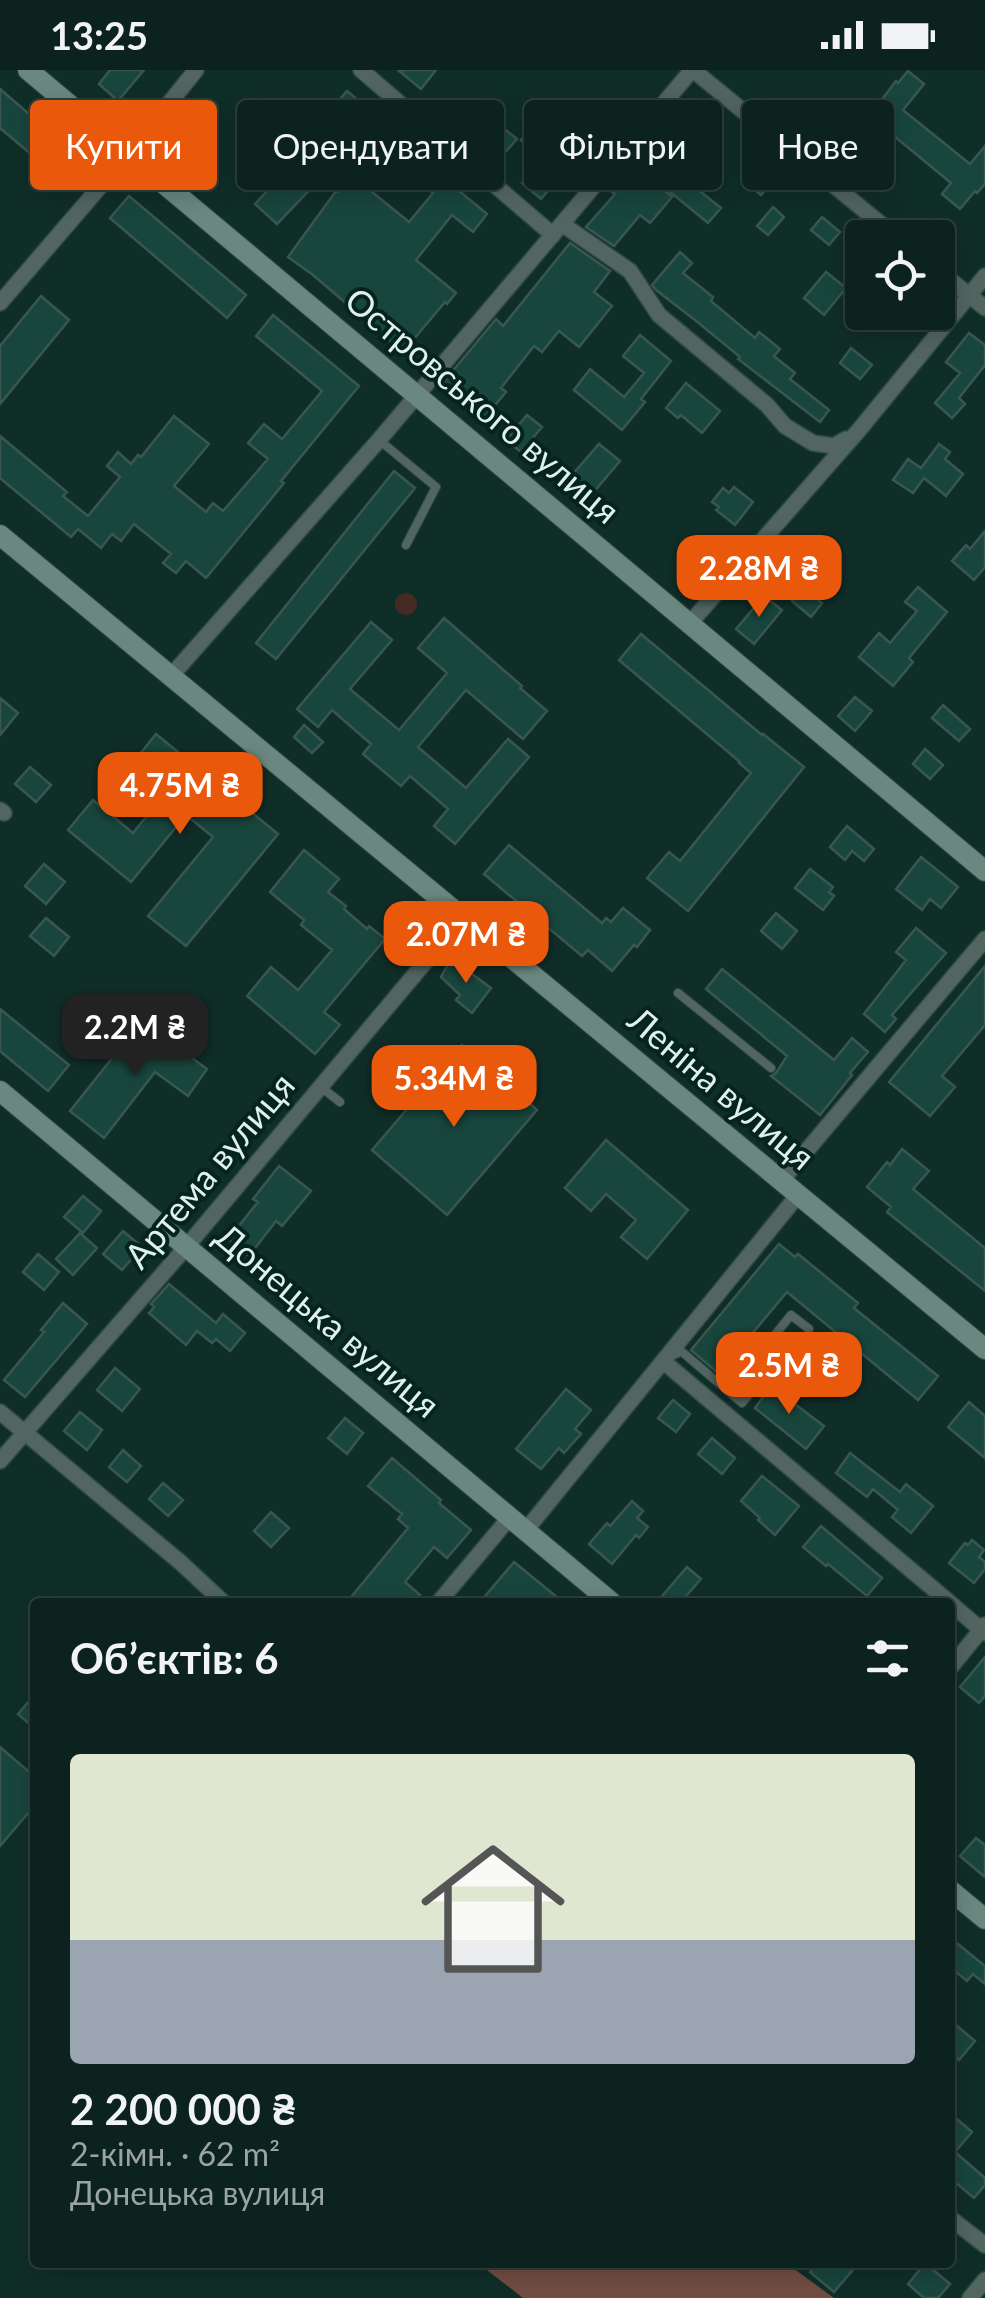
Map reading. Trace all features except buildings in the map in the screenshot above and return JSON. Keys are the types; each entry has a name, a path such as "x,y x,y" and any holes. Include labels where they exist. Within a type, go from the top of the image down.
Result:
{"street":[{"name":"Островського вулиця","path":"28,70 65,100"},
{"path":"172,100 196,70"},
{"path":"361,70 558,230 630,271 659,315 768,406 785,426 814,443 834,446 859,430"},
{"path":"171,676 378,440 692,70 876,220"},
{"path":"0,302 97,190"},
{"name":"Островського вулиця","path":"173,190 985,871"},
{"path":"690,623 859,430 985,276"},
{"path":"955,284 985,308"},
{"name":"Леніна вулиця","path":"0,535 985,1349"},
{"name":"Артема вулиця","path":"0,1461 187,1246 463,917"},
{"path":"782,1180 985,939"},
{"name":"Донецька вулиця","path":"0,1091 606,1598"},
{"path":"443,1598 518,1524 664,1362 798,1194"},
{"path":"664,1362 944,1598"},
{"path":"0,1412 219,1598"},
{"path":"955,1607 984,1629 955,1662"},
{"path":"955,1894 985,1920"},
{"path":"955,2222 985,2245"},
{"path":"970,2298 985,2280"}],"lane":[{"path":"378,440 436,487 406,546"},
{"path":"678,993 771,1068"},
{"path":"321,1087 340,1102"},
{"path":"664,1362 681,1351 742,1403 774,1363 761,1352 792,1315 809,1330"}],"shaded area":[{"path":"406,593 414,596 414,612 406,615 398,612 395,604 398,596"},
{"path":"484,2268 793,2268 834,2298 523,2298"}]}
